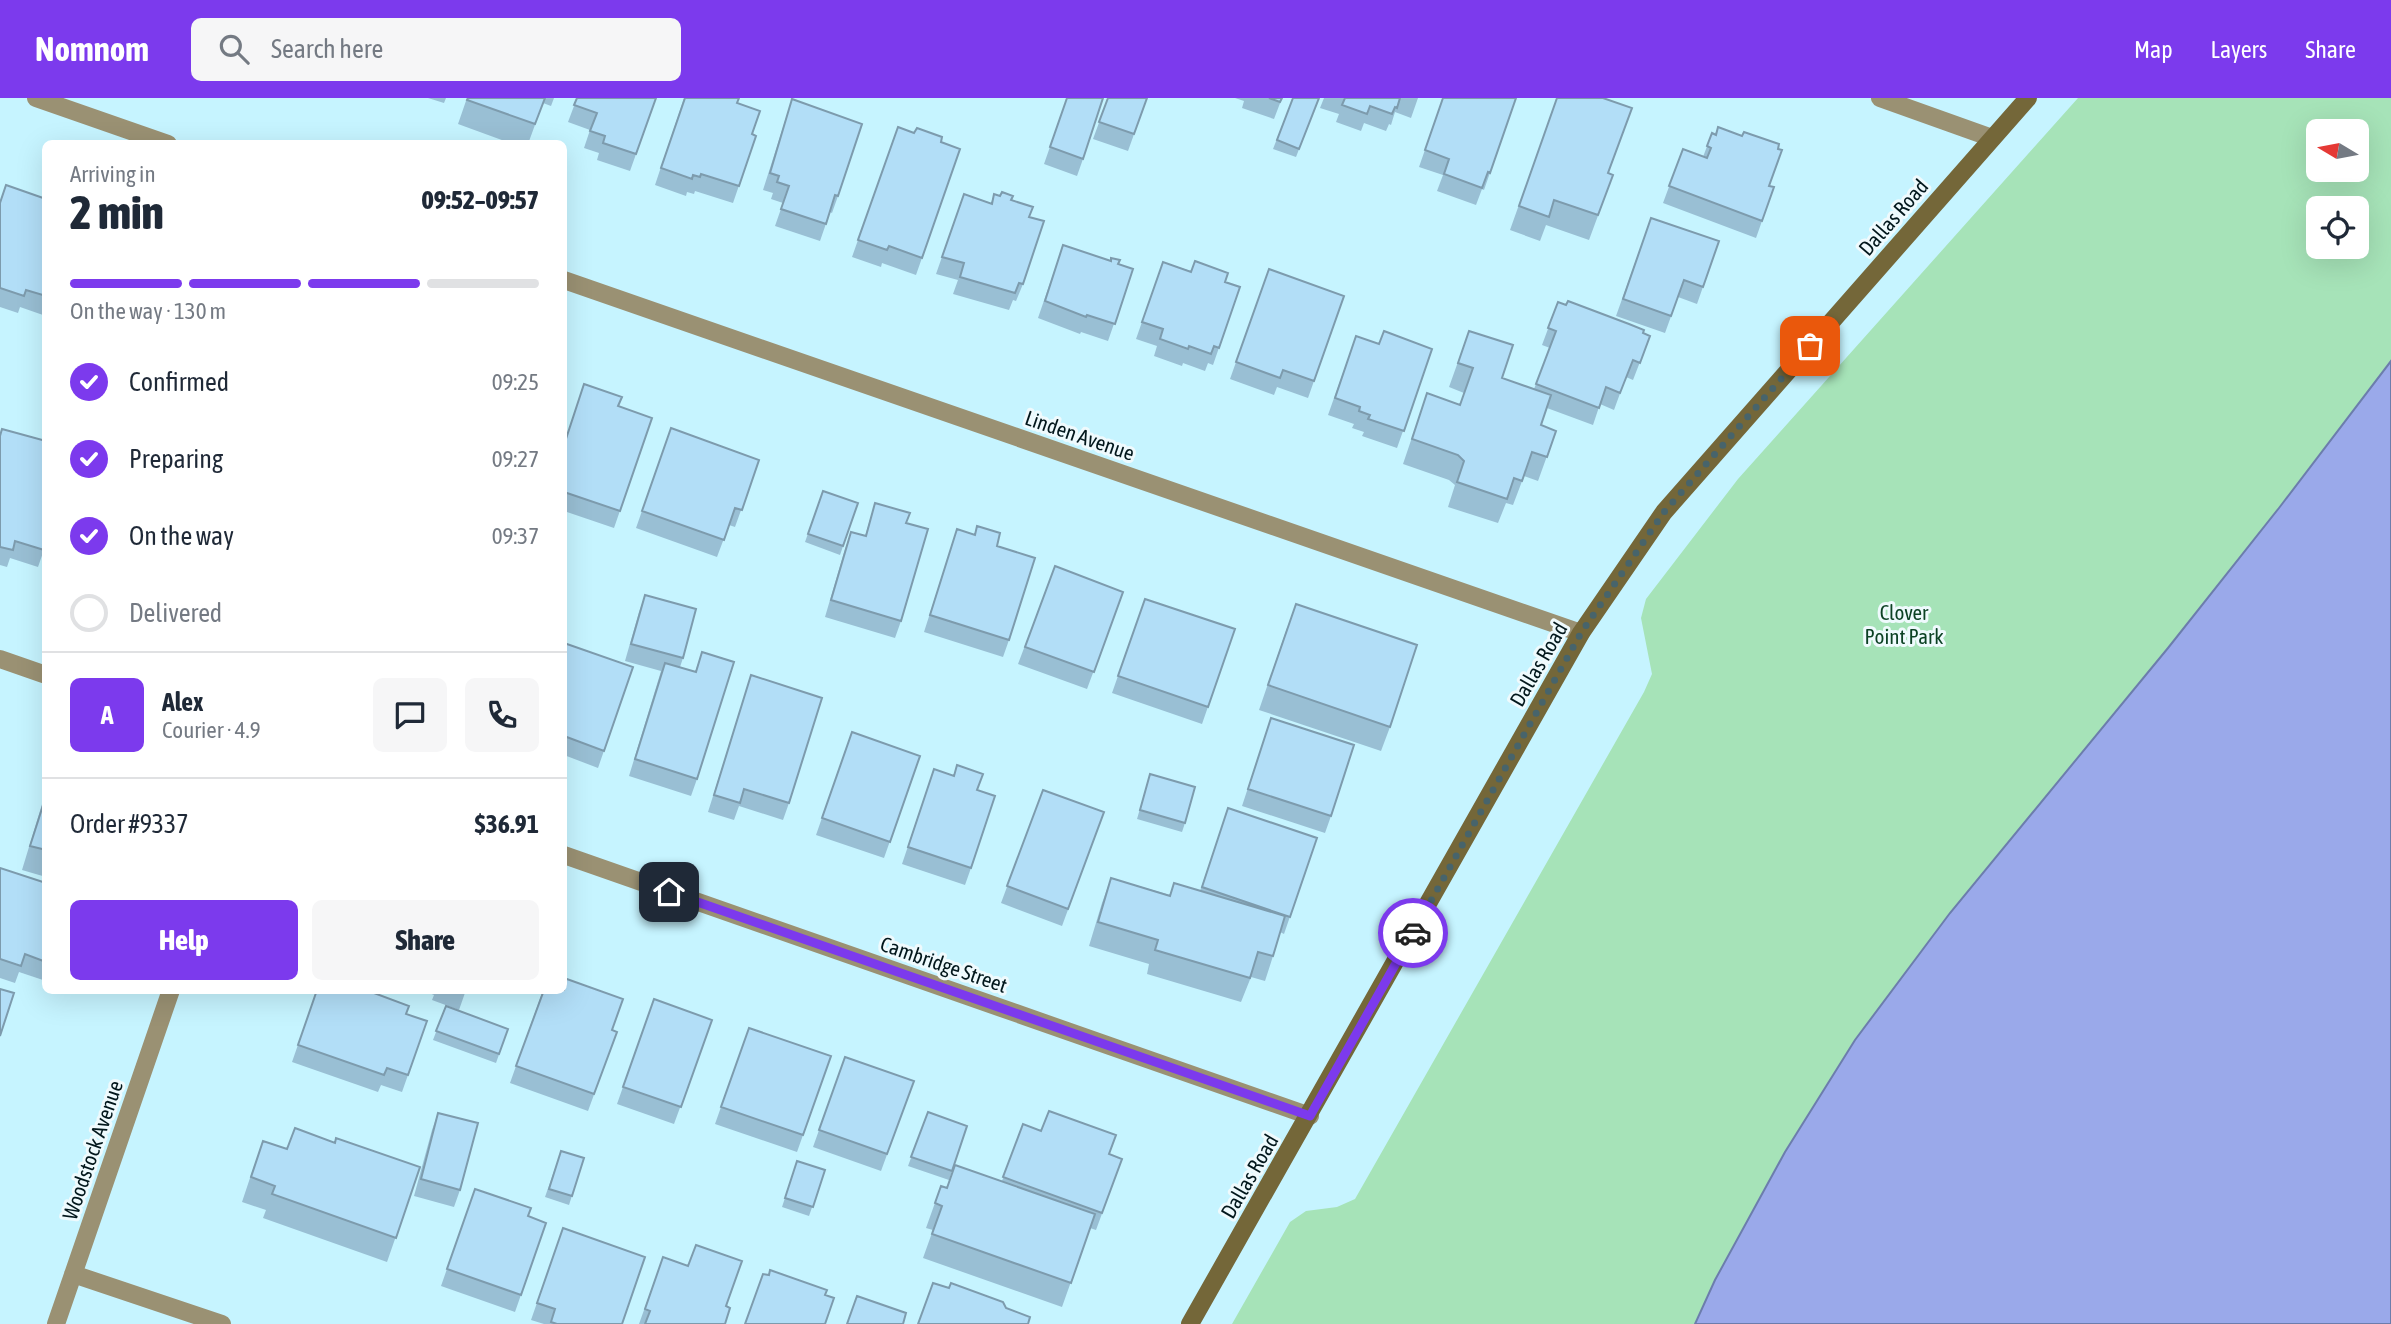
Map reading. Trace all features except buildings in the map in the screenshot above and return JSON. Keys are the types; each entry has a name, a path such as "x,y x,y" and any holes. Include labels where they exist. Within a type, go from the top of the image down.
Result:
{"main road":[{"name":"Dallas Road","path":"1190,1324 1581,633 1664,512 2028,98"}],"street":[{"path":"36,98 157,140"},
{"path":"1880,98 1992,138"},
{"name":"Linden Avenue","path":"567,281 1581,633"},
{"path":"0,659 42,674"},
{"name":"Cambridge Street","path":"567,856 1310,1116"},
{"name":"Woodstock Avenue","path":"56,1324 170,994"},
{"path":"73,1274 222,1324"}],"green space":[{"name":"Clover Point Park","path":"2078,98 2391,98 2391,361 2168,648 1950,913 1855,1040 1785,1152 1715,1280 1695,1324 1232,1324 1290,1222 1306,1211 1337,1207 1355,1199 1644,692 1652,674 1641,618 1646,599 1738,479"}],"water":[{"path":"2391,361 2391,1324 1695,1324 1715,1280 1785,1152 1855,1040 1950,913 2168,648"}],"way so far":[{"path":"1413,933 1581,633 1664,512 1810,346"}],"route":[{"path":"669,892 1310,1116 1413,933"}]}
